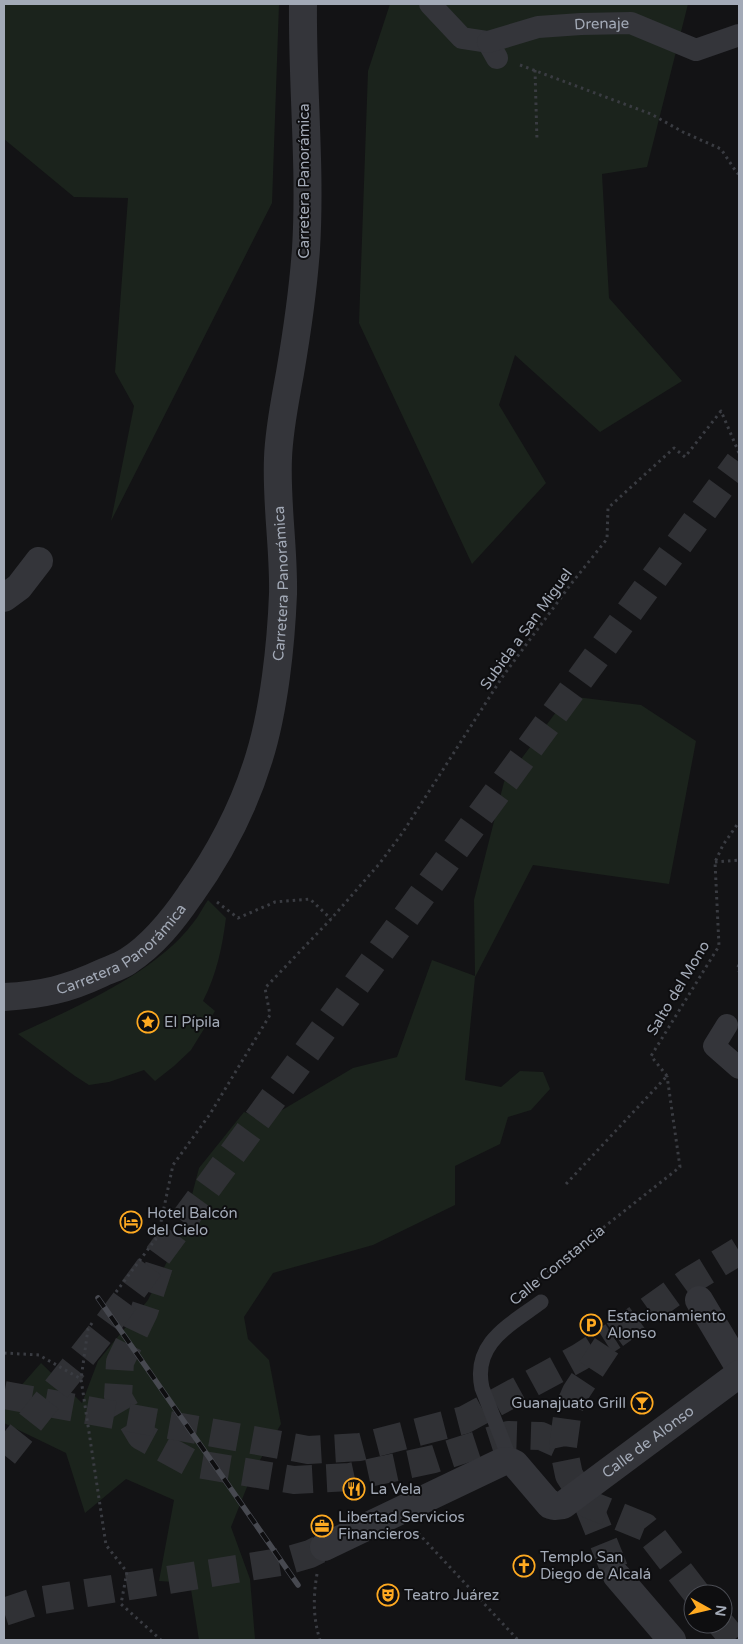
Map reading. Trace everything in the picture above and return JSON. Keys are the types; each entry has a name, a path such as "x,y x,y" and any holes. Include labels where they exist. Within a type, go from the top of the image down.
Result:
{"street":[{"name":"Carretera Panorámica","path":"4,997 29,996 68,988 127,962 153,941 176,915 224,842 243,800 259,757 272,700 279,640 283,593 278,456 284,408 302,303 308,206 302,36 303,4"},
{"path":"430,4 462,38 493,50"},
{"name":"Drenaje","path":"493,50 538,27 581,24 631,23 696,50 739,35"},
{"path":"4,598 19,587 39,561"},
{"path":"727,1025 714,1046 739,1068"},
{"path":"699,1300 739,1367"},
{"name":"Calle de Alonso","path":"512,1462 547,1502 554,1506 562,1505 739,1374"},
{"path":"324,1547 504,1461 512,1462"},
{"path":"616,1576 672,1640"}],"lane":[{"path":"512,1462 482,1388 481,1362 492,1340 541,1302"}],"path":[{"path":"493,50 535,70 651,114 683,132 722,149 739,174"},
{"path":"535,70 536,140"},
{"name":"Subida a San Miguel","path":"331,919 403,832 504,676 571,584 607,539 608,508 674,448 685,457 721,411 739,453"},
{"path":"739,822 723,845 715,862 739,860"},
{"name":"Salto del Mono","path":"667,1076 651,1056 719,946 715,862"},
{"path":"116,1292 158,1236 174,1165 210,1114 270,1014 265,988 331,919 310,899 275,902 238,918 196,887"},
{"path":"739,965 737,969 739,971"},
{"path":"566,1184 667,1076"},
{"name":"Calle Constancia","path":"531,1285 680,1168 667,1076"},
{"path":"92,1322 88,1329 81,1379 106,1545 127,1572 121,1604 161,1640"},
{"path":"4,1353 39,1355 81,1379"},
{"path":"399,1512 518,1640"},
{"path":"320,1640 314,1612 314,1591 324,1547"}],"shaded area":[{"path":"4,4 279,4 272,203 111,521 134,406 115,372 128,198 74,197 4,139"},
{"path":"390,4 688,4 647,167 602,174 609,298 682,381 600,432 515,355 499,405 546,483 472,564 359,323 368,71"},
{"path":"568,696 641,705 696,741 669,884 533,865 475,977 465,1080 501,1087 520,1071 543,1072 550,1089 531,1110 508,1117 500,1144 455,1166 455,1205 373,1245 273,1273 244,1317 248,1339 269,1360 281,1424 253,1472 231,1527 250,1579 255,1639 199,1640 190,1583 159,1581 174,1500 126,1479 85,1513 66,1453 4,1423 4,1405 41,1363 82,1403 98,1361 148,1300 183,1229 199,1168 244,1112 267,1119 353,1068 397,1057 432,960 475,976 474,900 504,782"},
{"path":"208,900 226,918 218,960 203,1001 215,1011 191,1050 155,1081 144,1070 109,1082 89,1085 18,1034 88,1001 158,958 177,941 195,920"}],"tunnel":[{"path":"4,1455 107,1325 739,462"},
{"path":"689,1584 645,1527 588,1504 569,1475 563,1446 568,1410 576,1392 613,1336 688,1282 739,1251"},
{"path":"159,1266 144,1312 120,1362 118,1397 141,1436 191,1463 294,1480 350,1477 434,1459 508,1435 541,1436 563,1446"},
{"path":"4,1395 308,1450 360,1447 464,1420 580,1357 613,1336"},
{"path":"588,1504 617,1576"},
{"path":"4,1612 37,1601 286,1561 310,1554 324,1547"},
{"path":"729,1634 734,1640"}],"railway":[{"path":"98,1298 298,1585"}],"place":[{"name":"El Pípila","path":"148,1022"},
{"name":"Hotel Balcón del Cielo","path":"131,1222"},
{"name":"Estacionamiento Alonso","path":"591,1325"},
{"name":"Guanajuato Grill","path":"642,1403"},
{"name":"La Vela","path":"354,1489"},
{"name":"Libertad Servicios Financieros","path":"322,1526"},
{"name":"Templo San Diego de Alcalá","path":"524,1566"},
{"name":"Teatro Juárez","path":"388,1595"}]}
